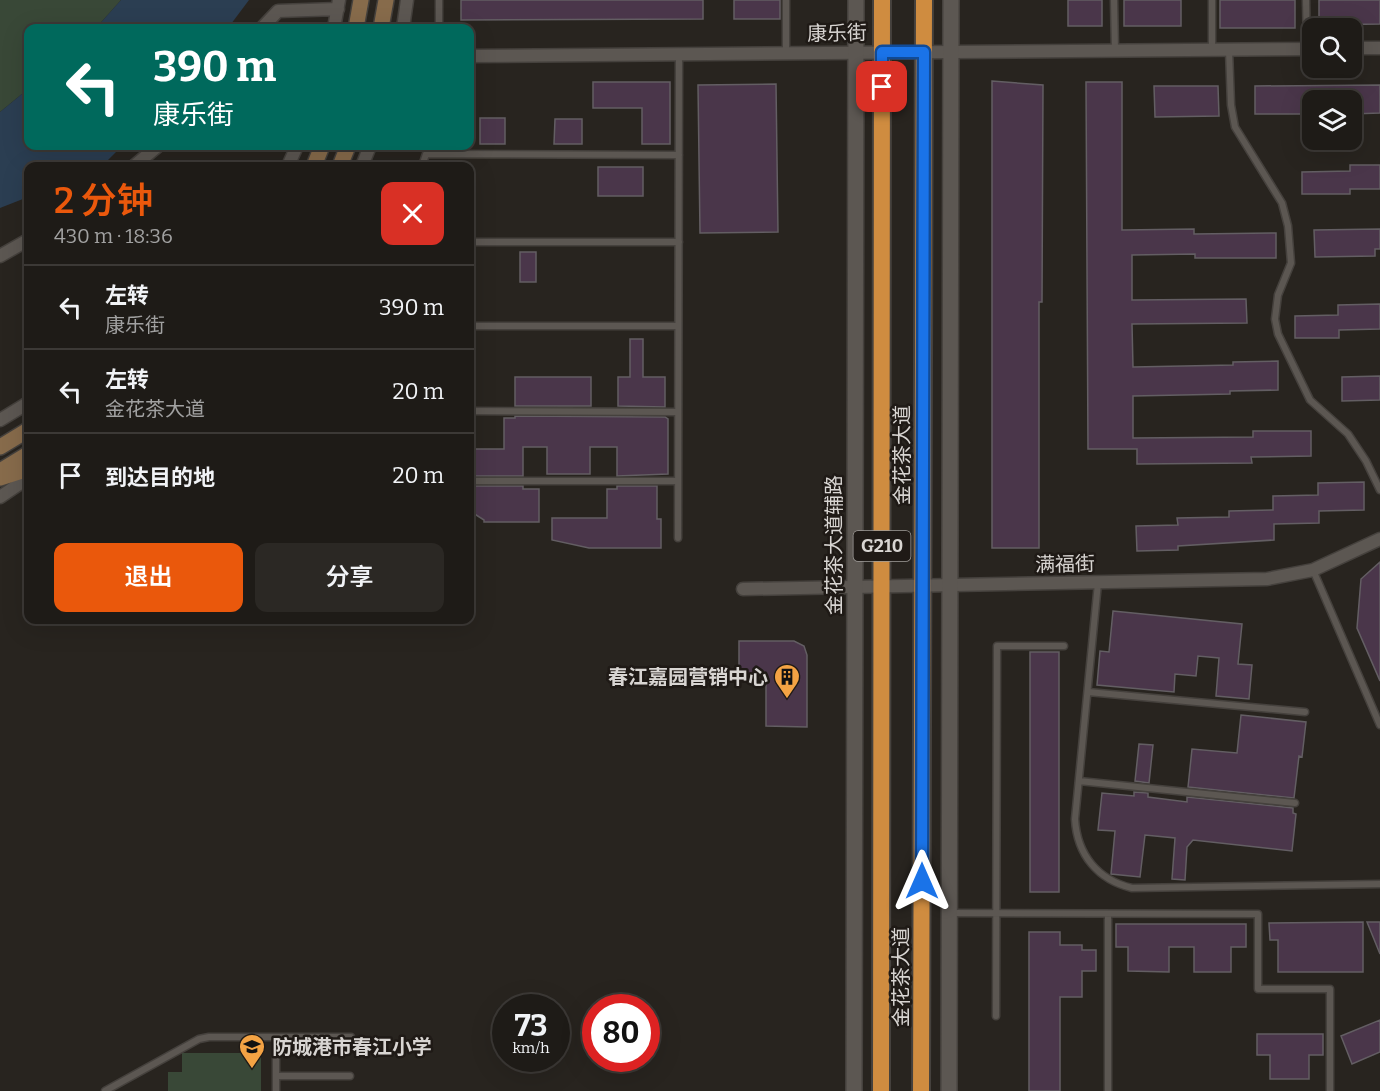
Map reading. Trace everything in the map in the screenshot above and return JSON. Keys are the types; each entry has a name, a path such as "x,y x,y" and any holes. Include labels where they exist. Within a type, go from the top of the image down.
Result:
{"highway":[{"name":"金花茶大道","path":"881,1091 882,0"},
{"name":"金花茶大道","path":"921,1091 924,0"}],"main road":[{"path":"357,24 361,0"},
{"path":"382,24 386,0"},
{"path":"0,447 24,432"},
{"path":"0,471 24,456"},
{"path":"0,478 24,470"}],"street":[{"path":"404,24 407,0"},
{"name":"金花茶大道辅路","path":"854,1091 856,0"},
{"path":"949,1091 951,0"},
{"path":"266,24 278,10 339,4 335,24"},
{"path":"1362,48 1380,48"},
{"name":"康乐街","path":"474,56 1302,49"},
{"path":"139,162 153,150"},
{"path":"0,256 24,242"},
{"path":"0,420 24,405"},
{"path":"0,497 24,481"},
{"name":"满福街","path":"743,589 1266,579 1313,570 1380,539"}],"lane":[{"path":"439,0 440,24"},
{"path":"786,0 786,53"},
{"path":"1114,0 1115,50"},
{"path":"1212,0 1212,50"},
{"path":"1306,0 1307,18"},
{"path":"1229,49 1231,105 1235,127 1282,203 1288,226 1291,263 1278,295 1275,319 1278,334 1310,400 1348,434 1366,461 1380,490"},
{"path":"678,538 679,54"},
{"path":"423,162 426,154 679,155"},
{"path":"474,242 679,242"},
{"path":"474,326 678,326"},
{"path":"474,411 678,412"},
{"path":"474,481 678,481"},
{"path":"1313,570 1380,725"},
{"path":"1098,583 1076,819 1081,848 1101,874 1132,888 1380,884"},
{"path":"996,1016 997,646 1064,646"},
{"path":"1088,692 1305,712"},
{"path":"1079,782 1295,803"},
{"path":"949,913 1258,914 1258,989 1330,989 1330,1091"},
{"path":"1108,914 1108,1091"},
{"path":"105,1091 199,1040 209,1037 351,1037"},
{"path":"276,1037 276,1091"},
{"path":"276,1076 350,1076"}],"green space":[{"path":"0,0 121,0 100,24 24,24 24,92 0,112"},
{"path":"182,1053 261,1053 261,1091 168,1091 168,1072 182,1072"}],"water":[{"path":"121,0 249,0 231,24 100,24"},
{"path":"24,92 24,150 118,150 106,162 24,162 24,199 0,208 0,112"}],"building":[{"path":"461,0 703,0 703,19 461,20"},
{"path":"734,0 780,0 780,19 734,19"},
{"path":"1068,0 1102,0 1102,26 1068,26"},
{"path":"1124,0 1181,0 1181,26 1124,26"},
{"path":"1220,0 1295,0 1295,28 1220,28"},
{"path":"1319,0 1380,0 1380,24 1362,24 1362,18 1319,18"},
{"path":"992,81 1043,85 1042,302 1039,302 1039,548 992,548"},
{"path":"593,82 670,82 670,144 642,144 642,108 593,108"},
{"path":"1086,82 1122,82 1122,230 1194,229 1194,234 1276,233 1276,258 1195,258 1195,254 1132,255 1132,300 1246,299 1247,323 1132,324 1133,367 1233,365 1233,362 1278,361 1278,390 1230,391 1230,394 1133,396 1133,438 1253,437 1253,431 1311,431 1311,456 1251,457 1252,463 1137,464 1137,449 1088,449"},
{"path":"776,84 778,232 700,233 698,85"},
{"path":"1380,85 1380,113 1362,114 1362,90 1302,90 1302,114 1255,114 1255,86"},
{"path":"1154,86 1218,86 1219,116 1155,117"},
{"path":"480,118 505,118 505,144 480,144"},
{"path":"555,119 582,119 582,144 554,144"},
{"path":"1350,165 1380,165 1380,189 1350,189 1350,194 1302,194 1302,172 1350,171"},
{"path":"598,167 643,167 643,196 598,196"},
{"path":"1380,229 1380,249 1375,249 1375,256 1315,257 1314,230"},
{"path":"520,252 536,252 536,282 520,282"},
{"path":"1380,304 1380,329 1339,330 1339,338 1295,338 1295,316 1338,315 1338,305"},
{"path":"630,339 643,339 643,377 665,377 665,407 618,406 618,377 630,377"},
{"path":"1380,376 1380,400 1342,401 1342,377"},
{"path":"515,377 591,377 591,406 515,406"},
{"path":"515,416 665,417 668,419 668,474 617,476 617,447 590,447 590,474 547,474 547,447 523,447 523,476 474,476 474,449 504,449 504,418 515,418"},
{"path":"1364,482 1364,510 1319,511 1319,523 1274,524 1274,540 1178,546 1178,550 1137,551 1136,526 1178,525 1177,518 1229,517 1229,511 1273,510 1273,496 1318,495 1318,483"},
{"path":"474,486 523,486 523,489 539,489 539,522 484,522 474,514"},
{"path":"617,486 657,486 657,519 661,519 661,548 589,548 552,540 552,518 607,518 607,489 617,489"},
{"path":"1380,562 1380,681 1357,628 1361,579"},
{"path":"1113,611 1242,624 1238,664 1252,665 1249,699 1216,696 1219,658 1198,656 1196,676 1175,674 1174,692 1097,685 1100,651 1109,652"},
{"name":"春江嘉园营销中心","path":"739,641 794,641 804,646 807,655 807,727 766,726 766,674 739,674"},
{"path":"1030,652 1059,652 1059,892 1030,892"},
{"path":"1241,715 1306,722 1294,798 1188,787 1192,749 1237,753"},
{"path":"1139,744 1153,745 1149,783 1135,781"},
{"path":"1134,792 1148,793 1148,797 1187,802 1187,797 1293,808 1293,813 1296,814 1292,851 1193,840 1187,847 1185,880 1172,879 1175,838 1145,835 1140,877 1111,874 1115,831 1098,830 1102,793 1134,796"},
{"path":"1363,922 1363,972 1278,972 1278,940 1270,940 1269,923"},
{"path":"1367,922 1380,922 1380,954"},
{"path":"1116,924 1246,924 1246,947 1231,947 1231,972 1194,972 1194,947 1169,947 1169,972 1128,971 1128,947 1116,947"},
{"path":"1029,932 1060,932 1060,945 1082,945 1082,950 1096,950 1096,971 1082,971 1082,997 1060,997 1060,1091 1029,1091"},
{"path":"1380,1020 1380,1052 1352,1064 1341,1036"},
{"path":"1257,1034 1323,1034 1323,1055 1309,1055 1309,1079 1270,1079 1270,1055 1257,1055"}],"place":[{"name":"春江嘉园营销中心","path":"787,700"},
{"name":"防城港市春江小学","path":"252,1070"}],"route":[{"path":"882,87 882,52 924,52 922,881"}]}
